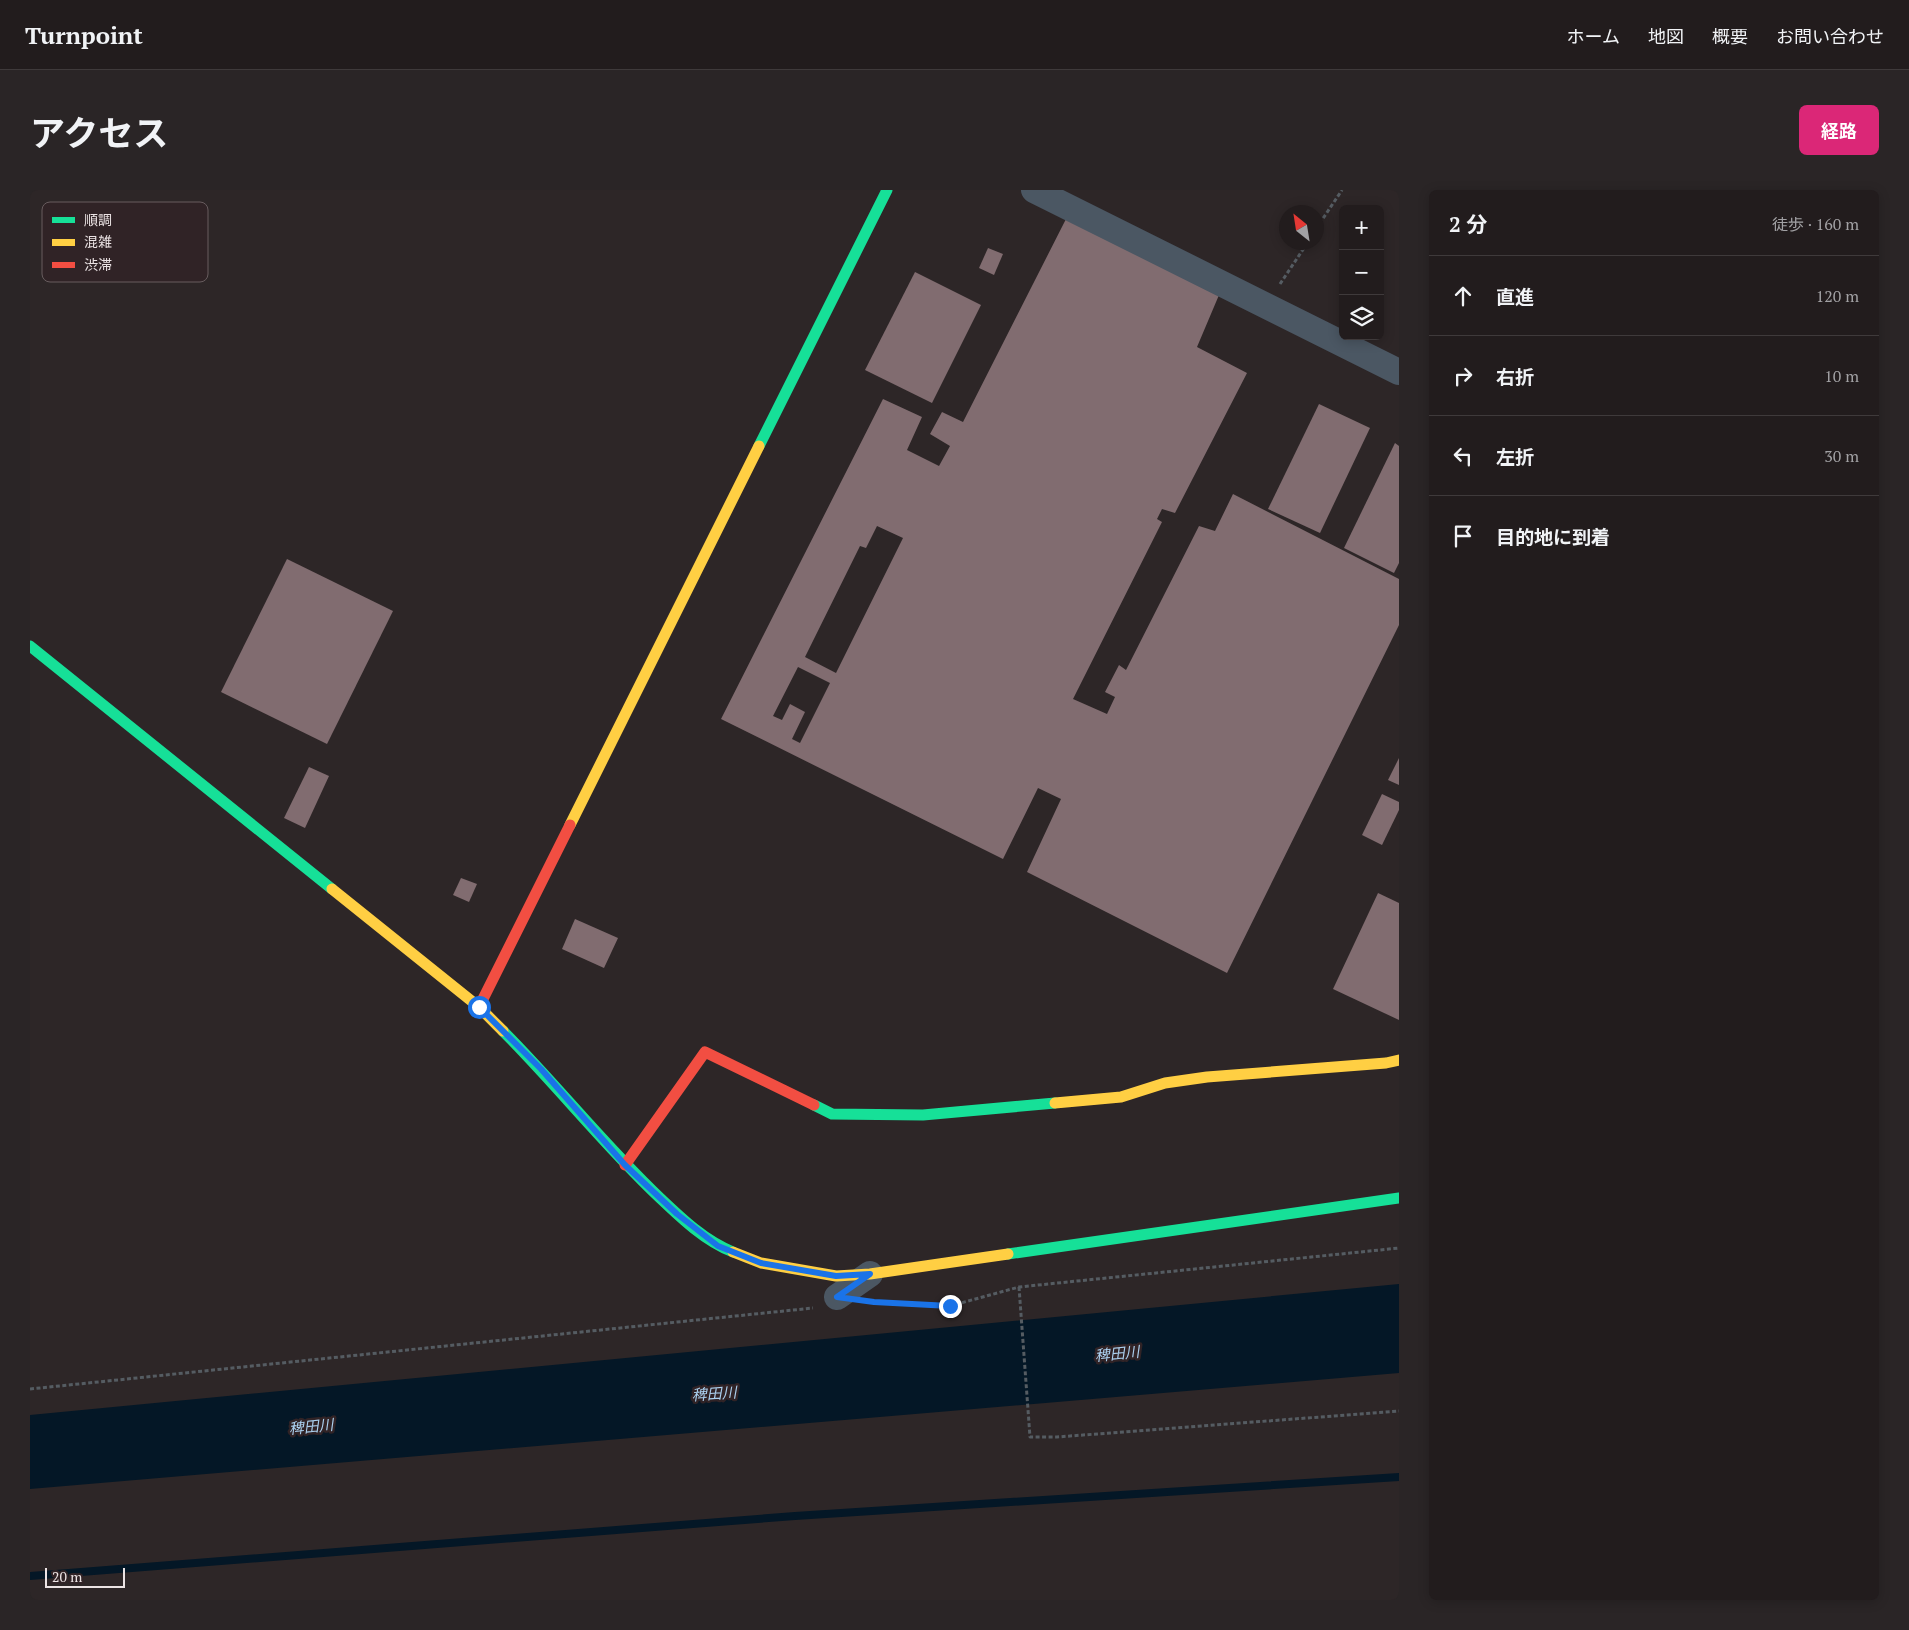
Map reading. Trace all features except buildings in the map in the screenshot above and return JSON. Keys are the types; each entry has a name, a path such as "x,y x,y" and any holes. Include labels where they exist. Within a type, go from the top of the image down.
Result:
{"street":[{"path":"479,1007 886,190"},
{"path":"1034,190 1399,372"},
{"path":"30,646 479,1007 541,1069 625,1165 677,1214 718,1246 761,1263 836,1276 870,1274 1399,1198"},
{"path":"625,1165 705,1052 832,1114 923,1115 1121,1097 1165,1083 1207,1077 1386,1063 1399,1060"},
{"path":"837,1297 870,1274"}],"path":[{"path":"1324,218 1342,190"},
{"path":"1265,305 1303,250"},
{"path":"30,1389 810,1309 837,1297 874,1302 950,1306 1018,1287 1399,1248"},
{"path":"1018,1287 1030,1437 1057,1437 1399,1411"}],"water":[{"name":"稗田川","path":"1399,1284 1399,1373 30,1489 30,1415"}],"waterway":[{"path":"30,1576 795,1516 1399,1477"}],"traffic: fast":[{"path":"759,446 887,190"},
{"path":"30,646 332,889"},
{"path":"503,1031 639,1178 685,1221 713,1242 733,1252"},
{"path":"814,1105 832,1114 923,1115 1055,1103"},
{"path":"1008,1254 1399,1198"}],"traffic: slow":[{"path":"570,825 759,446"},
{"path":"332,889 479,1007 503,1031"},
{"path":"1055,1103 1121,1097 1165,1083 1207,1077 1386,1063 1399,1060"},
{"path":"733,1252 761,1263 836,1276 870,1274 1008,1254"}],"traffic: jam":[{"path":"479,1007 570,825"},
{"path":"625,1165 705,1052 814,1105"}],"route":[{"path":"479,1007 541,1069 625,1165 677,1214 718,1246 761,1263 836,1276 870,1274 837,1297 874,1302 950,1306"}]}
